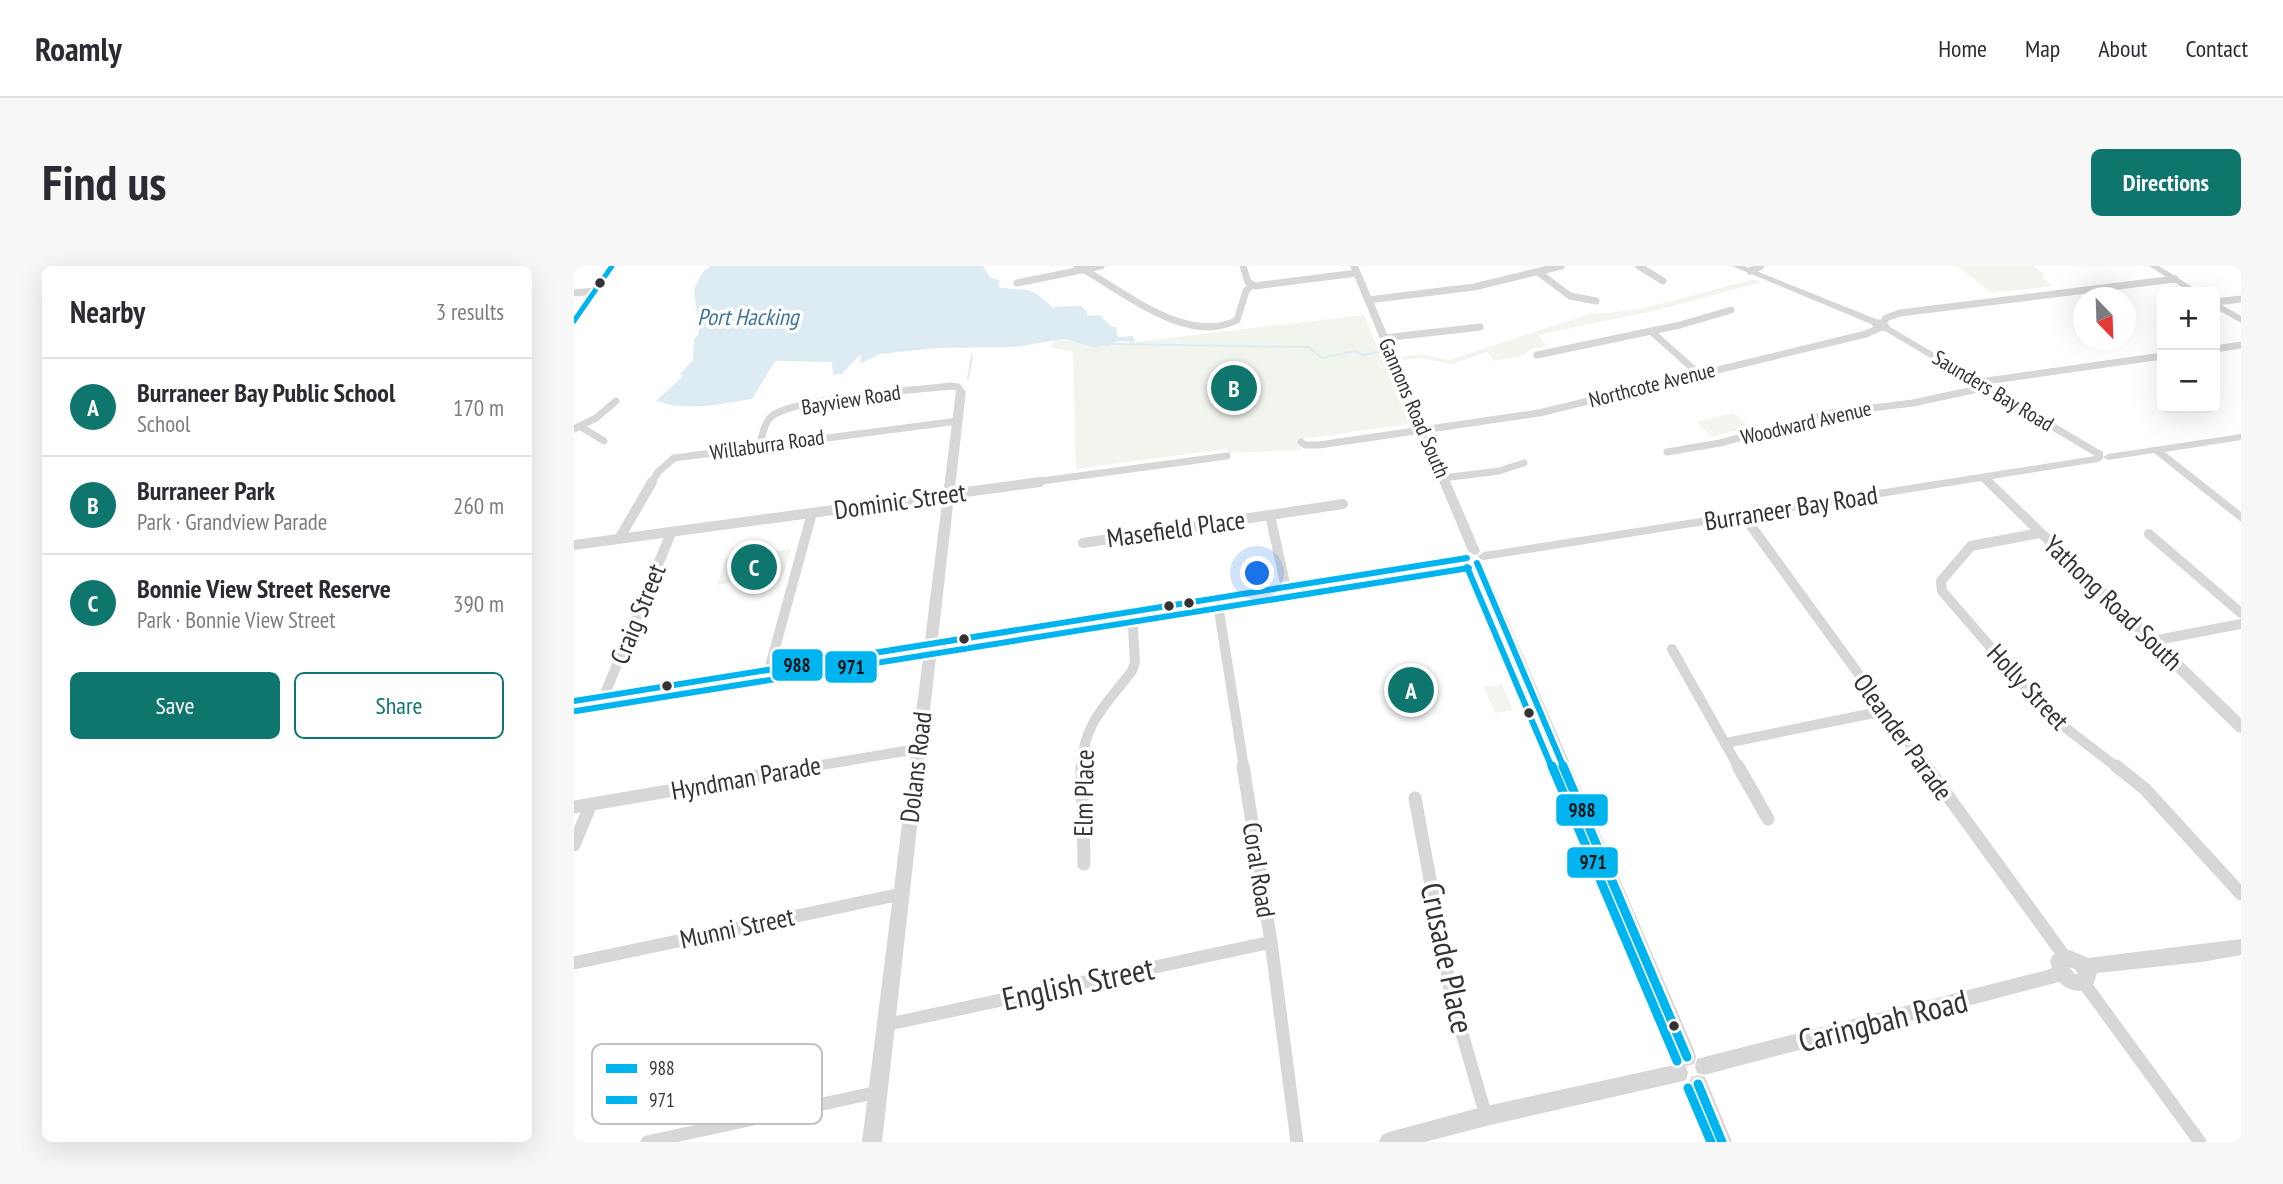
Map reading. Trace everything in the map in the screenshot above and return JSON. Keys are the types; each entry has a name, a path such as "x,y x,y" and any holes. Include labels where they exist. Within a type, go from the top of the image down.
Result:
{"street":[{"path":"574,321 612,266"},
{"path":"1077,266 1169,319 1216,327 1230,325 1237,320 1246,291 1252,285 1356,270"},
{"path":"1017,283 1101,266"},
{"path":"1243,266 1248,282 1252,285"},
{"path":"1368,300 1459,289 1561,266"},
{"path":"1639,266 1663,281"},
{"name":"Saunders Bay Road","path":"1736,266 1881,325 2101,457"},
{"path":"1750,271 1761,266"},
{"path":"2153,266 2188,287"},
{"name":"Gannons Road South","path":"1356,270 1683,1065"},
{"path":"1538,272 1570,296 1596,301"},
{"name":"Northcote Avenue","path":"1424,430 1539,413 1866,334 1881,325 1886,318 1900,313 2175,279"},
{"path":"574,293 595,291"},
{"path":"2220,302 2241,299"},
{"path":"2220,306 2241,320"},
{"path":"1537,355 1652,332 1731,310"},
{"path":"1384,338 1479,327"},
{"path":"1652,332 1699,374"},
{"path":"2220,348 2241,345"},
{"name":"Woodward Avenue","path":"1667,452 1720,443 1831,413 1913,403 1983,385 2157,357"},
{"name":"Bayview Road","path":"760,446 768,421 778,412 822,402 951,386 958,387 961,391"},
{"name":"Dolans Road","path":"872,1142 961,391"},
{"path":"604,441 578,428 616,401"},
{"name":"Willaburra Road","path":"619,539 667,461 760,446 958,421"},
{"path":"1303,446 1424,430"},
{"name":"Burraneer Bay Road","path":"574,701 1475,557 1985,479 2101,457 2241,437"},
{"path":"2156,450 2241,518"},
{"name":"Dominic Street","path":"574,545 1227,456"},
{"path":"1443,478 1495,471 1524,463"},
{"name":"Yathong Road South","path":"1985,479 2241,727"},
{"name":"Masefield Place","path":"1083,542 1343,504"},
{"path":"769,670 812,513"},
{"name":"Masefield Place","path":"1270,515 1286,588"},
{"name":"Oleander Parade","path":"1743,515 2063,965"},
{"name":"Craig Street","path":"604,696 671,533"},
{"name":"Holly Street","path":"2040,533 1972,546 1941,582 1942,591 2056,721 2145,789 2241,894"},
{"path":"2149,534 2241,613"},
{"name":"Coral Road","path":"1217,598 1271,942 1297,1142"},
{"name":"Elm Place","path":"1083,864 1082,749 1085,733 1132,671 1135,662 1132,612"},
{"path":"2152,641 2241,624"},
{"path":"1672,649 1768,819"},
{"path":"1726,743 1884,711"},
{"name":"Hyndman Parade","path":"574,807 917,749"},
{"name":"Crusade Place","path":"1415,798 1452,999 1486,1116"},
{"path":"574,845 590,804"},
{"name":"Munni Street","path":"574,962 901,894"},
{"name":"English Street","path":"885,1025 1271,942"},
{"path":"2085,975 2116,960 2189,956 2241,947"},
{"path":"2063,965 2076,960 2200,1142"},
{"name":"Caringbah Road","path":"1701,1075 2049,978 2063,965"},
{"path":"1389,1142 1683,1065 1689,1083 1701,1075 1722,1142"},
{"path":"822,1104 878,1092"},
{"path":"648,1142 731,1124"}],"shaded area":[{"path":"1957,266 2033,266 2045,275 2041,276 2053,286 1992,293"},
{"path":"1756,279 1761,282 1658,310 1538,335 1548,347 1531,349 1525,355 1494,361 1487,352 1451,364 1422,358 1403,360 1402,357 1421,354 1450,360 1589,314 1653,306"},
{"path":"1364,315 1409,424 1295,440 1300,441 1301,450 1228,453 1226,449 1076,469 1073,352 1052,348 1052,343 1057,339 1102,347 1116,341 1124,343"},
{"path":"1734,413 1749,427 1712,437 1696,422"},
{"path":"791,549 783,575 717,585 726,558"},
{"path":"1502,684 1513,710 1495,713 1484,687"}],"water":[{"name":"Port Hacking","path":"711,266 983,266 990,277 1000,281 998,287 1032,291 1052,307 1081,306 1086,310 1087,316 1099,315 1112,327 1116,327 1118,337 1133,336 1135,342 1117,341 1108,346 1094,347 1064,339 1014,347 935,348 880,354 860,364 859,356 842,374 833,375 832,362 775,361 752,399 692,407 656,401 683,376 680,374 693,360 694,340 699,333 694,289 703,272"}],"waterway":[{"path":"1113,344 1308,347 1322,358 1355,351 1363,355 1382,351"},
{"path":"968,379 972,356"}],"transit line":[{"name":"988","path":"574,321 612,266"},
{"name":"988","path":"574,701 1467,558"},
{"name":"988","path":"1477,563 1687,1057"},
{"name":"971","path":"1467,567 1677,1061"},
{"name":"971","path":"576,711 1469,568"},
{"name":"988","path":"1698,1084 1722,1142"},
{"name":"971","path":"1688,1088 1711,1142"}],"place":[{"name":"Burraneer Park","path":"1234,388"},
{"name":"Bonnie View Street Reserve","path":"754,567"},
{"name":"Burraneer Bay Public School","path":"1411,690"}]}
